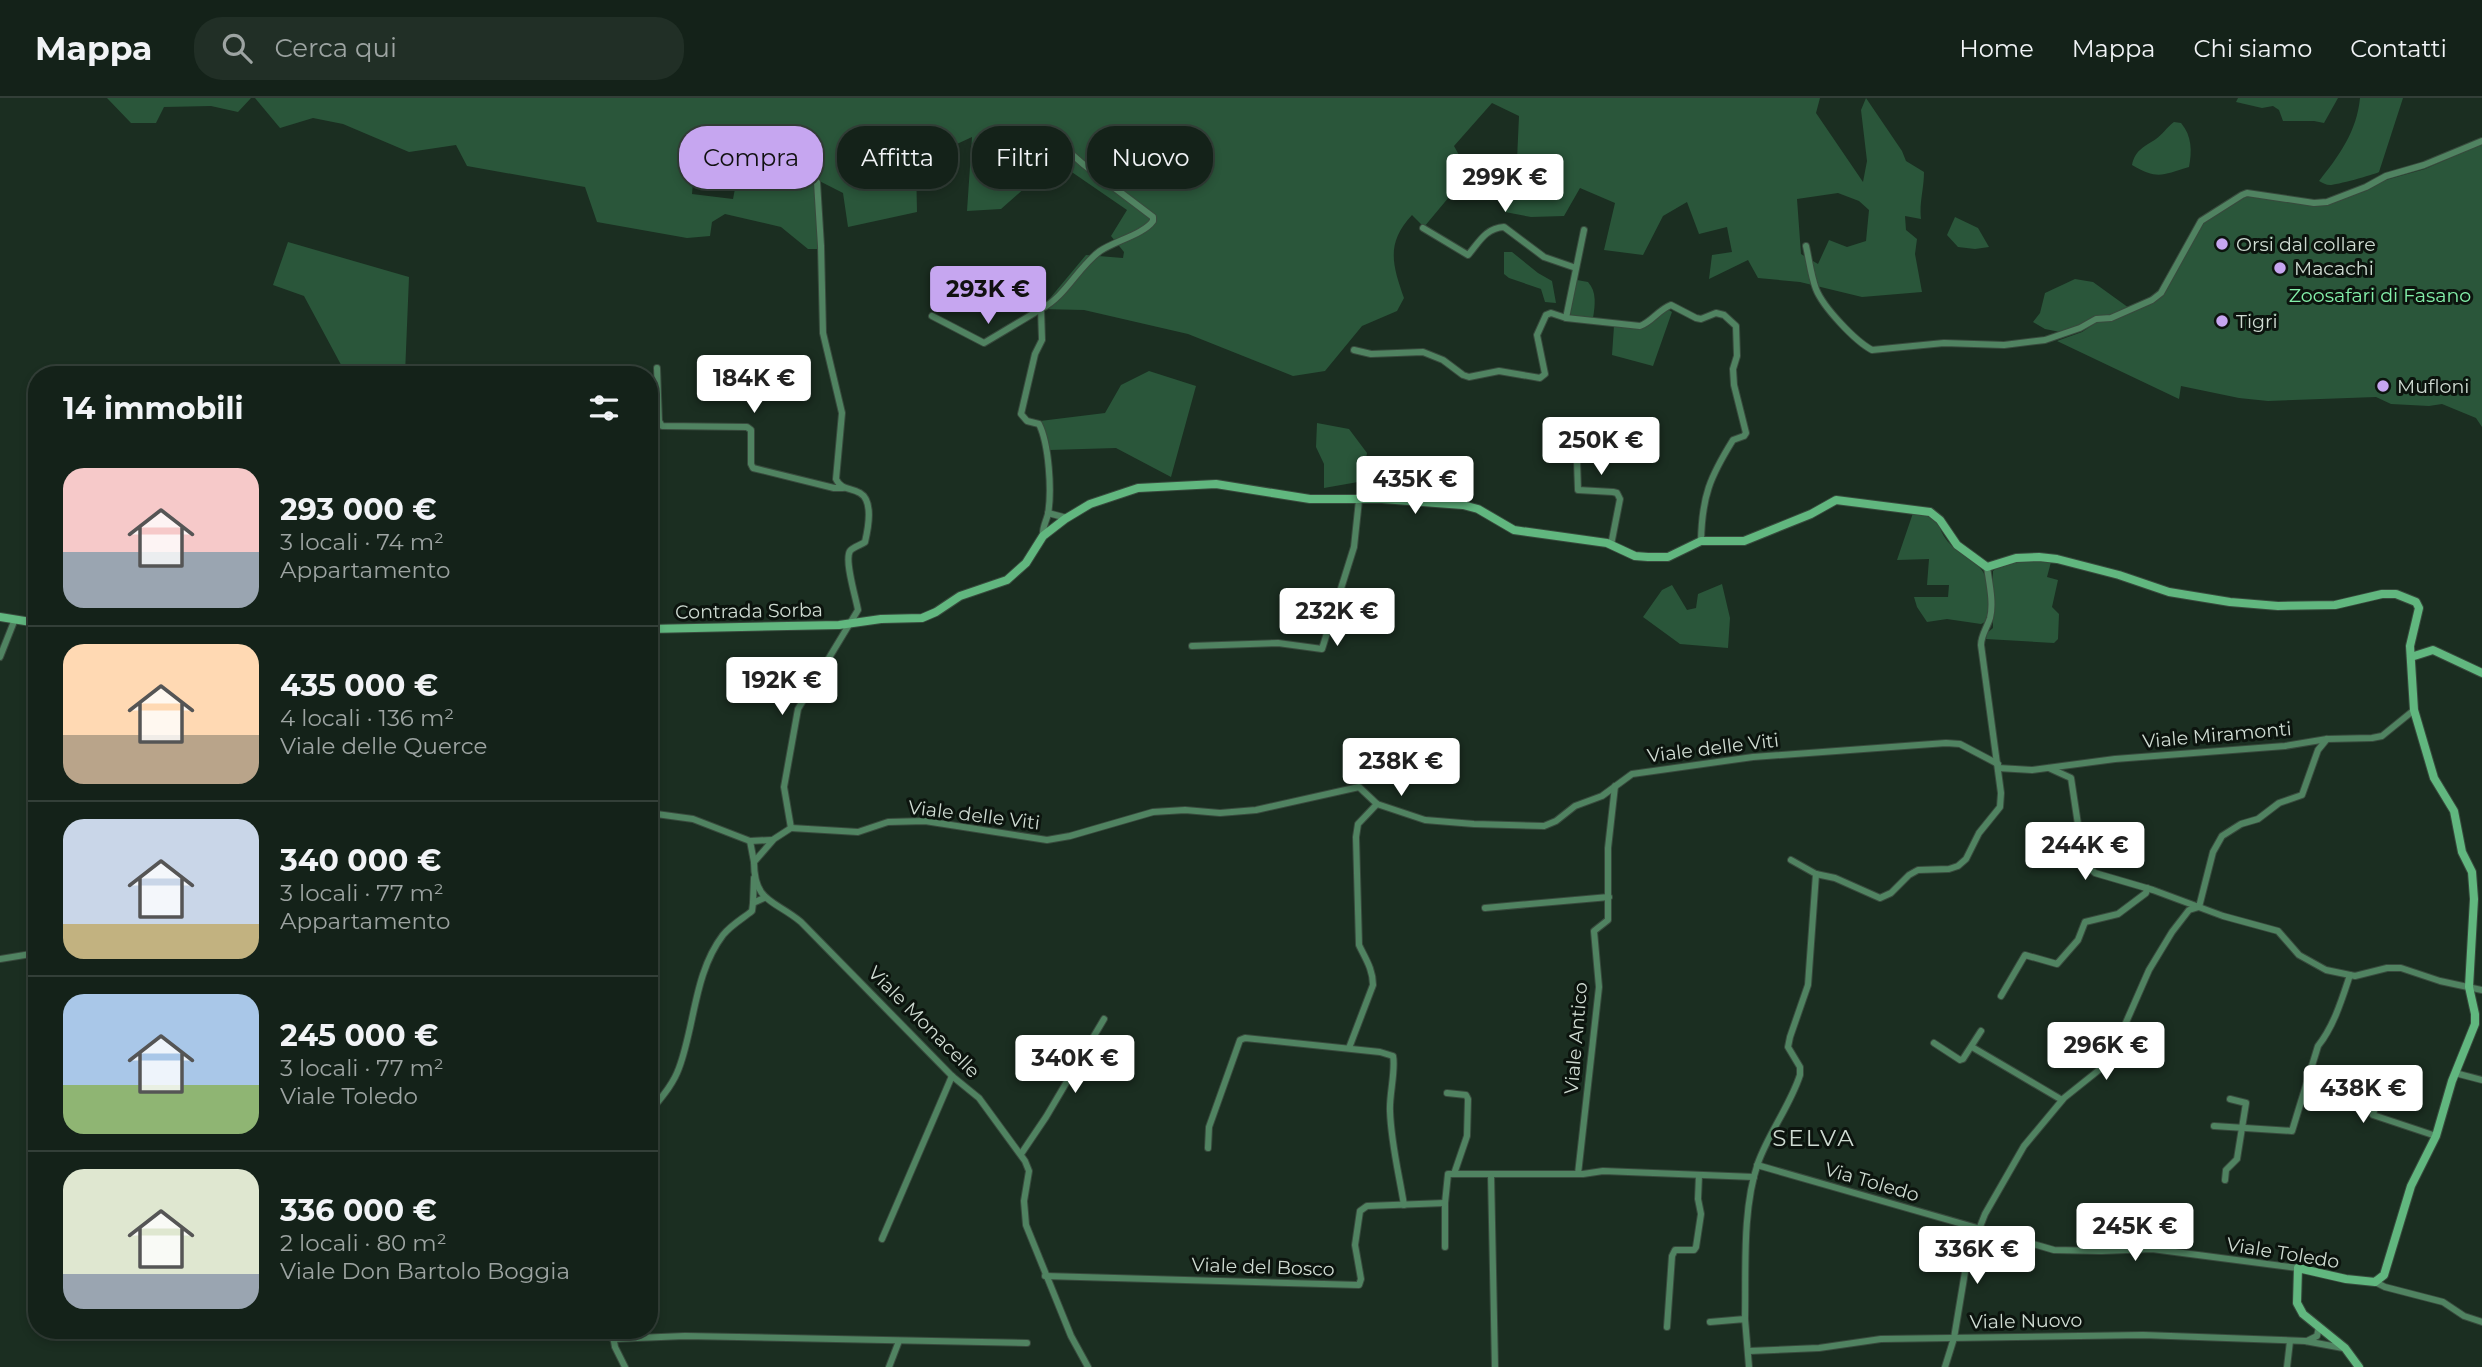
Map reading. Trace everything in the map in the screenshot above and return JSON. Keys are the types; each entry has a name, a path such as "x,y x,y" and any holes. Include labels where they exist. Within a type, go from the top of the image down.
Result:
{"street":[{"path":"1807,246 1816,290 1826,306 1864,346 1872,350 1944,343 2004,345 2045,340 2080,328 2096,319 2111,318 2152,300 2165,288 2200,222 2242,195 2247,193 2314,203 2327,202 2386,176 2424,165 2482,141"},
{"path":"932,316 984,343 1057,298 1077,273 1100,251 1147,228 1153,217 1073,155"},
{"path":"817,189 823,333 842,413 836,479 843,488"},
{"path":"1423,228 1468,255 1475,243 1496,228 1504,227 1544,257 1576,268"},
{"path":"1566,318 1584,230"},
{"path":"1354,350 1371,354 1423,352 1443,360 1469,377 1499,370 1540,378 1545,374 1537,335 1546,315 1551,313 1566,318 1640,326 1671,305 1701,319 1716,313 1724,315 1736,326 1734,385 1746,433 1733,440 1710,478 1703,508 1701,541 1744,541 1811,514 1836,500 1930,512 1940,520 1957,545 1987,566 1990,619 1981,637 1981,645 1999,769 2000,807 1979,833 1966,859 1950,869 1918,870 1891,893 1880,898 1835,878 1816,874 1791,860"},
{"path":"1041,309 1042,340 1035,354 1021,414 1027,421 1039,424 1043,432 1047,455 1048,513 1043,536"},
{"path":"658,394 659,421 662,426 747,427 751,430 753,468 861,493 867,505 865,542 851,549 849,554 858,610 798,709 784,787 790,828 774,839 754,862"},
{"path":"1559,428 1573,429 1576,432 1578,490 1613,492 1620,499 1611,545"},
{"name":"Contrada Sorba","path":"658,628 850,624 881,619 922,618 972,591 1007,580 1019,572 1043,536 1067,518 1090,504 1138,488 1216,484 1310,499 1382,499 1463,506 1478,509 1514,530 1611,545 1635,556 1668,557 1701,541"},
{"path":"1192,646 1296,643 1322,649 1354,547 1359,500"},
{"path":"1048,513 1067,518"},
{"path":"1987,566 2016,558 2057,559 2119,575 2169,592 2276,606 2335,605 2382,594 2396,594 2416,602 2419,607 2411,636 2414,710 2434,778 2454,811 2462,852 2472,872 2474,899 2469,987 2475,1024 2455,1073 2436,1136 2411,1186 2384,1275 2375,1282 2385,1287 2443,1301 2463,1316 2482,1322"},
{"path":"0,617 28,622"},
{"path":"0,657 15,620"},
{"path":"2411,657 2432,650 2482,673"},
{"name":"Viale Miramonti","path":"1999,769 2049,768 2115,759 2286,746 2327,739 2372,738 2382,736 2414,710"},
{"path":"2199,907 2213,852 2221,836 2241,824 2258,820 2279,803 2302,795 2318,750 2327,739"},
{"name":"Viale delle Viti","path":"790,828 858,832 888,822 925,821 1047,840 1153,812 1185,810 1220,813 1256,810 1353,787 1363,789 1377,804 1425,820 1544,826 1556,821 1575,806 1602,796 1632,774 1672,767 1753,757 1946,743 1960,744 1999,769"},
{"path":"2049,768 2071,778 2082,851 2087,865 2095,873 2278,931 2300,955 2326,970 2355,976 2387,968 2401,968 2440,981 2482,990"},
{"name":"Viale Antico","path":"1578,1174 1599,987 1594,931 1608,920 1608,848 1615,786"},
{"path":"1349,1048 1373,985 1367,956 1359,945 1356,837 1358,824 1377,804"},
{"path":"658,814 693,819 750,841 774,839"},
{"path":"658,1100 678,1071 701,982 716,946 733,925 752,911 754,862 750,841"},
{"path":"1749,1367 1745,1319 1749,1208 1757,1165 1800,1075 1800,1067 1788,1047 1808,985 1816,874"},
{"path":"753,903 764,898 754,877"},
{"path":"2001,996 2025,955 2057,964 2078,940 2085,922 2118,914 2146,893 2147,888"},
{"path":"1485,908 1609,897"},
{"name":"Viale Monacelle","path":"764,898 801,922 952,1076 979,1098 1021,1154 1029,1171 1024,1201 1027,1225 1045,1276 1071,1336 1088,1367"},
{"path":"1945,1367 1954,1338 1967,1260 1979,1228 2024,1146 2062,1100 2099,1070 2113,1052 2160,951 2189,910 2199,907"},
{"path":"0,959 28,954"},
{"path":"2214,1126 2292,1130 2318,1046 2341,1002 2350,975"},
{"path":"1021,1154 1104,1019"},
{"path":"1934,1043 1960,1060 1981,1031"},
{"path":"1208,1148 1209,1126 1240,1040 1245,1038 1349,1048 1393,1056 1390,1122 1404,1205"},
{"path":"1972,1047 2062,1100"},
{"path":"2455,1073 2482,1080"},
{"path":"883,1239 952,1076"},
{"path":"2307,1084 2364,1097 2376,1102 2373,1115 2436,1136"},
{"path":"1447,1093 1466,1095 1468,1099 1467,1136 1454,1174"},
{"path":"2225,1180 2226,1170 2237,1159 2246,1103 2230,1099"},
{"name":"Via Toledo","path":"1757,1165 1979,1228"},
{"path":"1445,1247 1448,1174 1578,1174 1603,1171 1754,1177"},
{"path":"1491,1174 1495,1367"},
{"path":"1667,1326 1672,1256 1675,1250 1694,1250 1696,1247 1701,1214 1698,1199 1699,1175"},
{"name":"Viale del Bosco","path":"1045,1276 1359,1285 1361,1279 1355,1245 1360,1211 1367,1206 1445,1203"},
{"name":"Viale Toledo","path":"1979,1228 2054,1250 2152,1249 2375,1282"},
{"path":"2298,1269 2297,1304 2303,1314 2345,1348 2359,1367"},
{"path":"1710,1322 1745,1319"},
{"path":"2314,1339 2320,1332 2319,1327"},
{"name":"Viale Nuovo","path":"1749,1351 1819,1348 1881,1339 2143,1335 2290,1341 2345,1348"},
{"path":"658,1337 1027,1343"},
{"path":"2323,1344 2331,1337"},
{"name":"Viale Nuovo","path":"2305,1342 2331,1337"},
{"path":"613,1339 625,1367"},
{"path":"889,1367 899,1340"},
{"path":"2287,1367 2290,1341"}],"green space":[{"path":"107,98 251,98 238,112 211,106 164,107 156,123 131,123"},
{"path":"255,98 1820,98 1816,113 1863,182 1867,161 1861,110 1866,98 1906,161 1924,172 1921,219 1905,216 1906,230 1917,239 1915,254 1922,292 1862,297 1800,282 1758,278 1748,260 1709,279 1712,255 1732,252 1727,227 1699,234 1687,202 1663,216 1643,255 1604,250 1615,203 1580,188 1564,216 1531,217 1505,212 1496,197 1492,179 1517,160 1519,116 1492,103 1454,146 1469,173 1424,227 1412,215 1398,235 1394,264 1404,298 1397,311 1362,326 1325,371 1293,376 1188,334 1084,310 1041,309 1086,255 1123,258 1124,252 1111,236 1127,210 1096,189 1213,189 1213,126 1087,126 1087,182 1073,173 1073,126 972,126 972,137 958,144 958,126 837,126 837,189 917,189 917,212 848,227 843,193 823,183 823,126 679,126 679,189 692,189 692,194 733,199 735,189 815,189 819,249 808,249 781,227 725,214 712,222 710,236 687,238 597,222 585,187 467,166 456,145 409,152 343,124 313,118 280,128","holes":["1838,193 1859,201 1869,210 1866,241 1847,247 1829,240 1818,264 1801,254 1797,199"]},
{"path":"2238,98 2338,98 2324,123 2283,121 2279,110 2273,106 2262,108 2236,102"},
{"path":"2360,98 2403,98 2379,172 2330,185 2324,184 2319,181 2351,132"},
{"path":"2174,122 2181,123 2189,138 2189,167 2160,175 2148,173 2132,165 2138,152"},
{"path":"972,137 972,189 1024,189 1001,209 967,211"},
{"name":"Zoosafari di Fasano","path":"2482,144 2482,427 2476,418 2442,404 2391,404 2376,397 2268,401 2181,386 2179,399 2057,341 2082,332 2097,322 2112,321 2153,303 2165,293 2202,224 2247,196 2313,206 2327,205 2368,190 2382,181 2425,169"},
{"path":"1955,217 1978,228 1989,247 1958,247 1947,235"},
{"path":"288,242 409,277 405,366 342,366 304,296 273,285"},
{"path":"1504,252 1512,252 1552,281 1556,303 1545,302 1541,289 1504,274"},
{"path":"2075,279 2093,282 2129,308 2065,333 2045,329 2033,322 2040,313 2045,293"},
{"path":"1577,280 1588,282 1593,290 1593,318 1570,316"},
{"path":"1669,310 1672,312 1653,366 1612,355 1614,326 1646,327 1658,314"},
{"path":"1149,371 1196,386 1171,477 1116,448 1050,450 1040,421 1105,413 1121,385"},
{"path":"1317,423 1349,429 1367,453 1358,482 1324,488 1324,464 1316,447"},
{"path":"1913,513 1935,520 1951,545 1981,569 1987,580 1989,595 1985,622 1981,624 1947,619 1927,622 1917,607 1914,597 1948,597 1949,585 1927,585 1929,559 1897,560"},
{"path":"2022,561 2051,562 2047,577 2058,580 2052,607 2059,614 2058,639 2054,643 1986,639 1987,633 1993,628 1993,571 1999,566"},
{"path":"1722,584 1730,618 1728,648 1680,644 1643,617 1662,590 1672,585 1687,610 1696,608 1698,594"}],"place":[{"name":"Orsi dal collare","path":"2222,244"},
{"name":"Macachi","path":"2280,268"},
{"name":"Tigri","path":"2222,321"},
{"name":"Mufloni","path":"2383,386"}],"district":[{"name":"SELVA","path":"1814,1138"}]}
